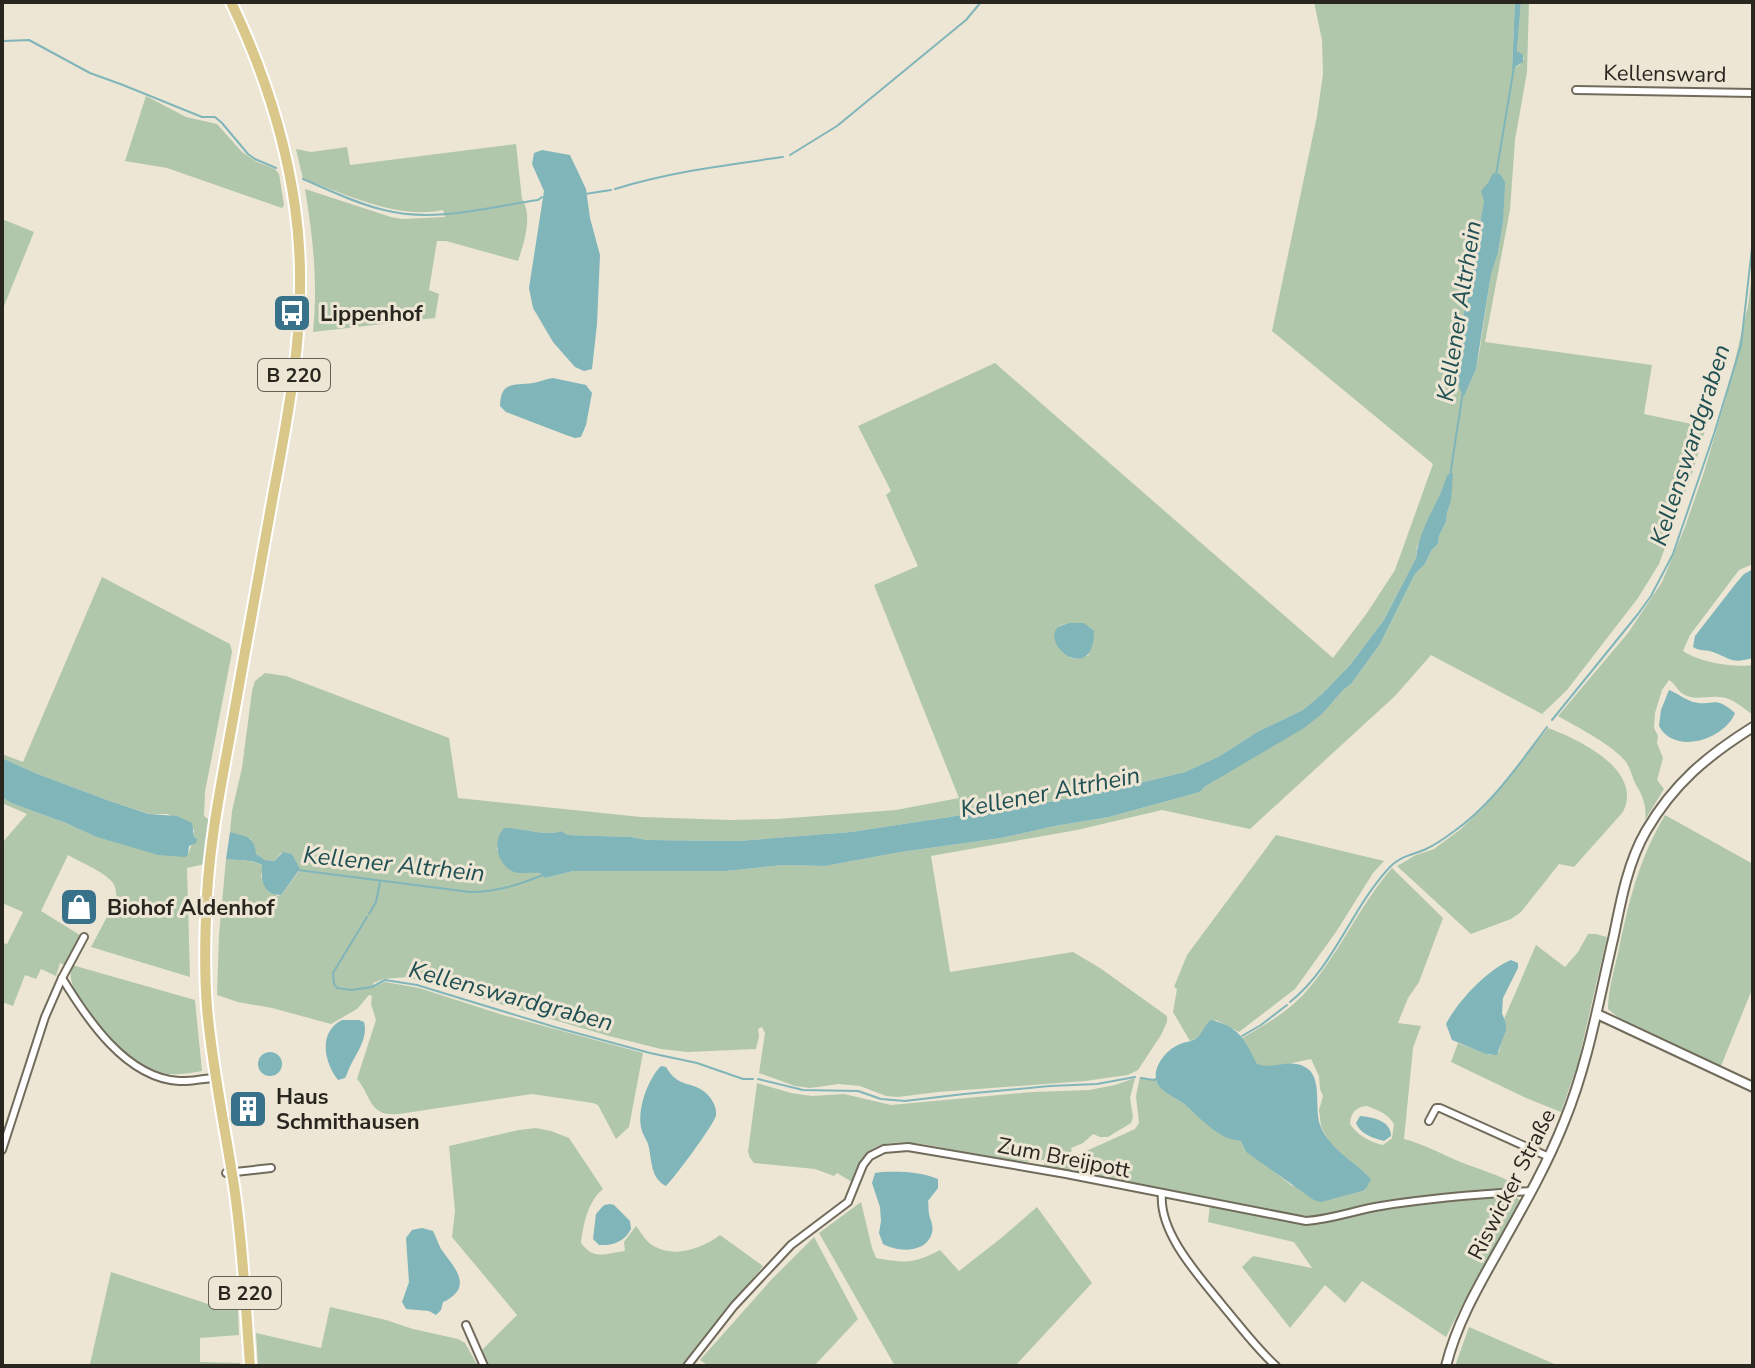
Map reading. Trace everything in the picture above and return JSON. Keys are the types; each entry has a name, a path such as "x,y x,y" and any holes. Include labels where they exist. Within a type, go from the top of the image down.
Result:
{"main road":[{"name":"B 220","path":"231,2 270,96 284,146 296,208 301,297 290,406 213,833 207,891 205,969 211,1041 241,1244 250,1366"}],"street":[{"name":"Kellensward","path":"1576,90 1753,93"},
{"name":"Riswicker Straße","path":"1446,1366 1453,1339 1470,1300 1532,1191 1565,1120 1597,1014 1622,896 1645,833 1678,786 1708,756 1753,727"},
{"path":"2,1150 45,1017 84,937"},
{"path":"62,978 86,1016 109,1043 138,1067 158,1077 179,1081 216,1078"},
{"path":"1597,1014 1753,1087"},
{"path":"1429,1121 1434,1110 1440,1108 1549,1157"},
{"name":"Zum Breijpott","path":"687,1366 734,1306 791,1245 848,1202 863,1165 870,1156 884,1149 908,1147 1306,1221 1417,1200 1532,1191"},
{"path":"229,1172 271,1168"},
{"path":"1162,1193 1167,1222 1184,1257 1276,1366"},
{"path":"466,1325 484,1366"}],"green space":[{"path":"1314,2 1515,2 1512,68 1520,65 1524,58 1517,51 1521,2 1529,2 1527,72 1515,140 1510,210 1485,342 1652,365 1644,414 1706,427 1659,564 1638,598 1567,690 1542,714 1431,655 1395,696 1250,829 1162,810 1077,830 931,856 950,972 1073,952 1167,1016 1161,1035 1138,1070 1128,1075 1085,1081 898,1097 860,1086 839,1084 810,1088 759,1073 765,1033 762,1027 758,1029 756,1049 688,1052 661,1049 407,977 373,983 374,987 385,982 419,988 503,1015 643,1053 629,1127 616,1139 598,1105 532,1094 399,1114 381,1112 372,1104 357,1079 376,1020 372,996 369,995 357,1009 331,1024 217,995 226,859 263,866 261,876 277,896 300,870 292,854 281,853 274,861 265,860 256,854 251,839 230,832 252,691 255,681 265,673 286,676 449,738 458,798 641,817 730,820 896,810 959,798 874,585 918,566 886,495 891,491 858,426 995,363 1333,658 1395,570 1433,464 1272,331 1317,116 1323,74 1322,40","holes":["1484,201 1503,204 1503,222 1491,273 1476,369 1464,395 1459,340","1447,475 1451,501 1438,544 1415,574 1380,644 1351,684 1323,713 1200,792 1109,817 825,866 782,865 726,871 573,871 545,878 540,873 505,865 497,849 504,828 647,840 738,841 851,832 1086,796 1185,772 1303,710 1350,665 1384,620 1416,558 1417,547","1078,623 1089,655 1071,658 1061,650 1059,626"]},
{"path":"146,96 186,117 217,124 242,152 275,169 279,174 282,208 167,168 125,161"},
{"path":"516,144 522,199 527,213 525,238 518,261 437,241 429,290 439,294 435,318 313,332 314,260 305,189 391,217 445,217 443,210 390,209 303,179 296,149 311,152 347,147 350,165"},
{"path":"2,219 34,232 2,311"},
{"path":"1753,266 1753,564 1739,570 1690,635 1683,651 1717,663 1753,665 1753,715 1724,697 1687,696 1669,680 1662,690 1654,728 1663,758 1657,780 1664,789 1645,820 1644,802 1626,762 1604,743 1558,716 1628,633 1662,582 1685,527 1726,398 1748,306"},
{"path":"102,577 230,644 232,652 205,792 204,816 211,821 205,864 187,868 190,977 91,947 108,915 114,916 116,891 104,875 68,855 41,911 80,935 75,949 65,965 60,963 56,976 41,969 36,979 25,975 13,1006 2,1002 2,943 7,944 23,912 2,903 2,843 27,814 2,803 2,797 94,836 188,855 194,838 194,830 168,814 150,814 107,800 2,758 2,754 23,762"},
{"path":"1548,728 1590,748 1616,770 1624,783 1627,797 1623,812 1574,867 1559,864 1521,912 1471,934 1397,866 1434,849 1461,829 1485,806"},
{"path":"1665,815 1753,864 1753,987 1721,1066 1620,1019 1608,1009 1626,916 1648,849"},
{"path":"1276,835 1384,861 1295,989 1239,1032 1216,1020 1190,1041 1173,1012 1177,989 1174,987 1187,955"},
{"path":"1392,868 1443,918 1419,982 1408,998 1398,1023 1421,1026 1413,1048 1404,1139 1496,1175 1518,1188 1389,1201 1315,1217 1044,1167 1044,1163 1071,1158 1135,1129 1139,1123 1136,1096 1140,1077 1156,1080 1165,1091 1217,1131 1241,1141 1246,1152 1291,1185 1332,1199 1363,1191 1369,1183 1366,1174 1329,1142 1321,1126 1319,1110 1323,1096 1311,1059 1276,1066 1256,1064 1242,1038 1282,1013 1303,995 1327,965","holes":["1367,1106 1386,1115 1394,1124 1392,1138 1383,1145 1364,1138 1350,1124 1353,1113"]},
{"path":"1588,934 1607,937 1578,1063 1561,1112 1451,1062 1458,1043 1490,1055 1499,1052 1506,1025 1504,1019 1536,945 1565,967"},
{"path":"72,965 195,1000 202,1071 164,1074 126,1054 85,1009 71,978"},
{"path":"1135,1078 1130,1098 1131,1123 1108,1137 1093,1134 1071,1148 1072,1151 1046,1160 1002,1161 921,1144 885,1144 868,1153 852,1182 837,1173 834,1176 815,1169 754,1163 748,1152 757,1083 791,1093 812,1096 844,1094 891,1105 1089,1090"},
{"path":"536,1128 569,1138 603,1189 587,1214 581,1243 586,1249 596,1254 625,1251 624,1242 636,1226 648,1242 675,1252 694,1249 720,1235 763,1266 682,1366 488,1366 481,1351 517,1315 452,1237 455,1211 449,1146"},
{"path":"1516,1197 1521,1201 1446,1337 1362,1281 1345,1303 1325,1285 1290,1328 1242,1267 1253,1256 1312,1268 1294,1242 1208,1222 1210,1205 1302,1222 1321,1222 1415,1203"},
{"path":"861,1202 876,1258 909,1261 940,1250 959,1271 1037,1207 1092,1283 1015,1366 895,1366 819,1233"},
{"path":"814,1237 858,1319 814,1366 709,1366 700,1360 772,1279"},
{"path":"111,1272 220,1308 238,1307 239,1335 200,1338 200,1362 240,1363 240,1366 90,1364"},
{"path":"330,1307 458,1339 465,1343 478,1366 258,1366 256,1333 321,1348"},
{"path":"1469,1327 1559,1366 1455,1366"}],"water":[{"path":"1515,2 1521,2 1517,51 1523,55 1523,62 1512,69"},
{"path":"542,150 570,155 586,189 600,255 592,369 584,371 575,367 553,342 533,308 529,288 544,191 532,164 534,153"},
{"path":"1493,173 1500,174 1505,182 1503,222 1491,274 1476,369 1464,396 1457,375 1459,340 1484,201 1481,191"},
{"path":"553,378 586,385 592,393 581,437 566,435 506,412 500,406 506,388"},
{"path":"1453,473 1451,501 1438,544 1415,574 1380,644 1351,684 1304,728 1200,792 1109,817 825,866 782,865 726,871 573,871 545,878 540,873 514,872 500,858 497,846 504,828 647,840 738,841 851,832 1086,796 1185,772 1303,710 1350,665 1384,620 1416,558 1421,536 1447,475"},
{"path":"1753,569 1753,658 1736,661 1693,647 1695,636 1737,582"},
{"path":"1069,623 1084,623 1094,631 1092,647 1086,656 1078,659 1070,657 1056,644 1054,636 1057,628"},
{"path":"1669,690 1693,702 1718,702 1735,713 1730,722 1711,736 1687,742 1676,740 1666,735 1659,726"},
{"path":"2,758 149,814 177,816 192,823 196,843 189,846 185,857 158,855 94,836 11,803 2,797"},
{"path":"230,832 251,840 256,854 265,860 274,861 283,852 292,854 300,869 281,895 270,892 264,886 262,865 226,859"},
{"path":"1511,960 1518,963 1518,968 1503,998 1506,1030 1497,1055 1486,1054 1452,1040 1446,1024 1458,1006 1483,978"},
{"path":"342,1020 359,1020 364,1022 365,1029 345,1078 338,1080 329,1065 326,1040 334,1025"},
{"path":"1211,1020 1235,1030 1257,1064 1293,1064 1311,1071 1316,1085 1320,1125 1336,1148 1371,1179 1363,1191 1321,1202 1314,1200 1246,1152 1241,1141 1220,1134 1159,1086 1156,1075 1163,1057 1180,1044 1198,1037"},
{"path":"270,1052 279,1055 282,1064 279,1073 270,1076 261,1073 258,1064 261,1055"},
{"path":"661,1066 666,1067 676,1079 706,1093 714,1103 716,1112 702,1139 666,1186 655,1174 640,1115 651,1079"},
{"path":"1360,1116 1385,1123 1391,1136 1384,1141 1364,1133 1356,1123"},
{"path":"911,1172 938,1179 938,1188 928,1201 932,1233 924,1245 903,1250 883,1244 879,1233 880,1207 872,1183 875,1173"},
{"path":"610,1204 630,1221 631,1229 618,1242 599,1245 593,1239 596,1214 604,1205"},
{"path":"422,1228 433,1231 460,1283 458,1290 443,1302 436,1315 429,1311 406,1309 402,1302 409,1282 406,1238 412,1230"}],"waterway":[{"path":"790,155 837,126 966,20 981,2"},
{"path":"2,39 29,40 90,73 202,117 215,117 248,154 276,168"},
{"name":"Kellener Altrhein","path":"1496,175 1514,67"},
{"path":"615,189 677,174 783,157"},
{"path":"303,179 364,204 403,214 461,212 542,197"},
{"path":"585,194 611,190"},
{"name":"Kellenswardgraben","path":"1552,720 1638,614 1673,554 1741,345 1753,239"},
{"name":"Kellener Altrhein","path":"1450,476 1463,391"},
{"name":"Kellenswardgraben","path":"1290,1002 1319,972 1389,868 1402,858 1426,849 1467,822 1504,784 1547,727"},
{"name":"Kellener Altrhein","path":"298,870 470,892 507,887 543,875"},
{"name":"Kellenswardgraben","path":"369,914 376,902 380,882"},
{"name":"Kellenswardgraben","path":"367,917 333,973 337,988 352,990 372,987 385,980 417,985 558,1028 697,1063 743,1079 753,1079"},
{"name":"Kellenswardgraben","path":"1242,1036 1287,1005"},
{"name":"Kellenswardgraben","path":"758,1079 803,1090 858,1091 881,1099 905,1101 1097,1084 1135,1077"},
{"name":"Kellenswardgraben","path":"1141,1078 1158,1078"}],"place":[{"name":"Lippenhof","path":"292,313"},
{"name":"Biohof Aldenhof","path":"79,907"},
{"name":"Haus Schmithausen","path":"248,1109"}]}
